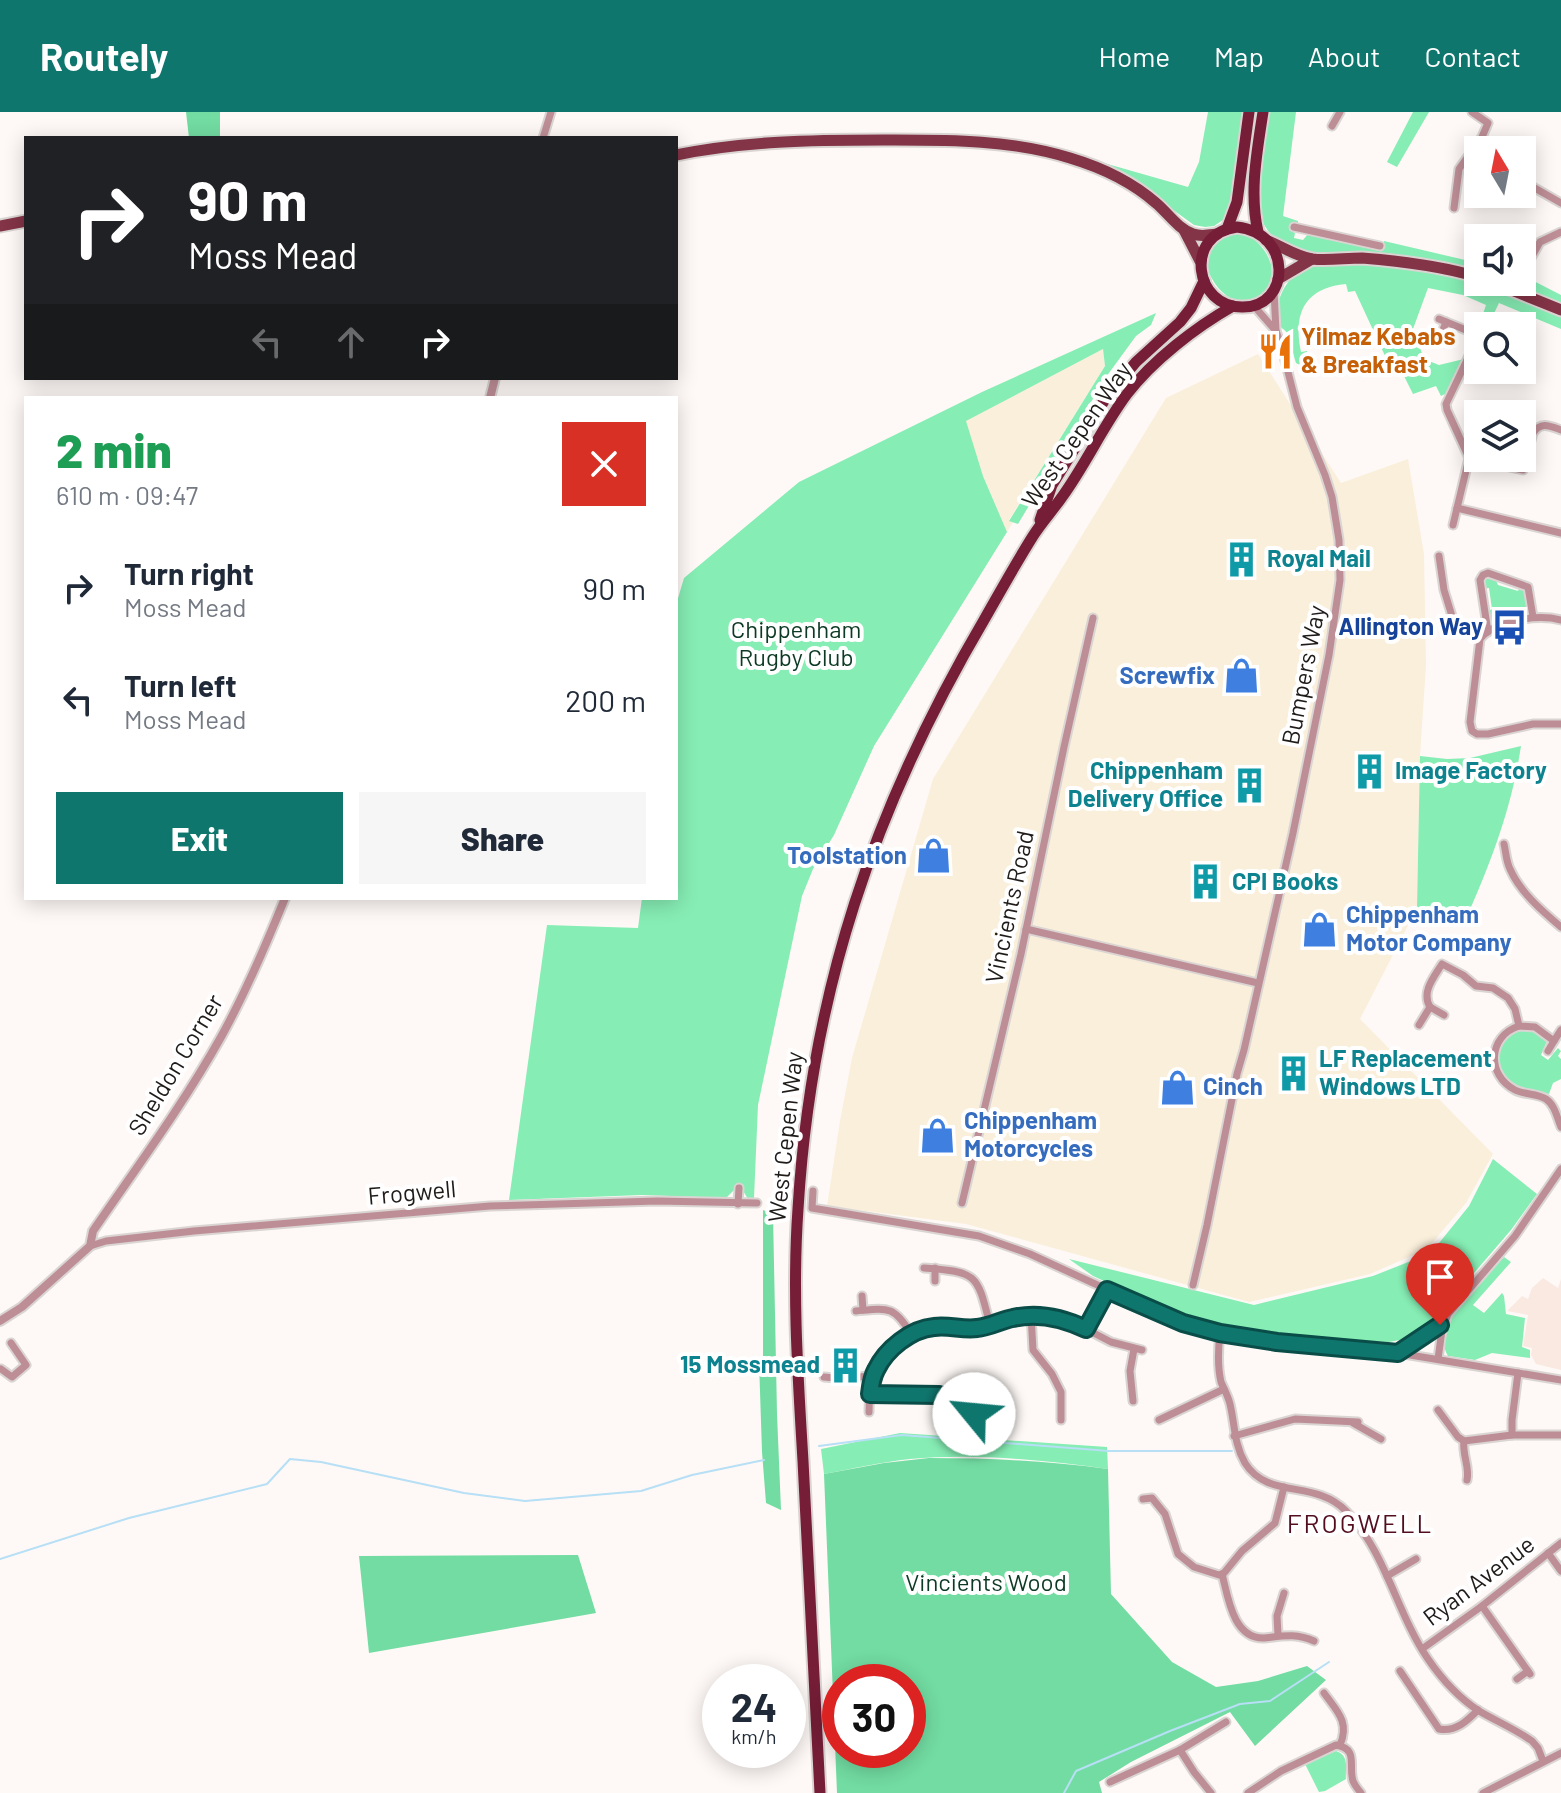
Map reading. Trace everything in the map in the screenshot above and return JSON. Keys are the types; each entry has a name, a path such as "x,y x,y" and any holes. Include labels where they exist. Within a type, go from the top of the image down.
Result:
{"highway":[{"path":"1249,112 1237,202 1222,231 1206,245 1200,261 1204,281 1213,296 1220,302 1243,307 1262,302 1276,284 1280,269 1274,251 1262,236 1254,209 1263,112"},
{"path":"1222,231 1237,227 1262,236"},
{"name":"West Cepen Way","path":"1035,532 1052,485 1107,396 1136,362 1180,322 1191,308 1204,281"},
{"name":"West Cepen Way","path":"820,1793 796,1292 798,1210 812,1075 830,985 860,883 891,802 957,667 1035,532 1065,493 1128,392 1167,354 1233,306"}],"main road":[{"path":"678,155 743,144 789,141 994,142 1069,157 1096,167 1128,183 1193,235 1222,231"},
{"path":"0,226 24,221"},
{"path":"1183,229 1200,261"},
{"path":"1262,236 1286,250 1312,259 1352,258 1427,266 1464,274"},
{"path":"1276,284 1312,259"},
{"path":"1535,296 1561,310"}],"street":[{"path":"544,136 551,112"},
{"path":"1332,126 1340,112"},
{"path":"1454,208 1459,169 1488,123 1472,112"},
{"path":"1536,189 1561,203"},
{"path":"1299,231 1380,246"},
{"path":"1536,248 1540,242 1561,232"},
{"path":"1352,258 1355,240"},
{"name":"Bumpers Way","path":"1193,1285 1308,761 1340,580 1339,540 1332,497 1303,423 1276,331 1276,284"},
{"name":"Bumpers Way","path":"1254,306 1276,331"},
{"path":"1441,335 1442,320 1464,329"},
{"path":"1464,366 1446,404 1464,447"},
{"path":"1536,429 1545,425 1561,430"},
{"path":"1453,525 1466,472"},
{"path":"1457,508 1561,533"},
{"path":"1439,556 1444,590 1455,626 1480,639"},
{"path":"1488,632 1480,582 1487,573 1528,587 1533,617"},
{"path":"1561,620 1533,617 1488,632 1480,639 1469,734 1488,734 1533,724 1561,724"},
{"name":"Vincients Road","path":"962,1203 1026,929 1093,618"},
{"path":"1504,844 1509,866 1517,881 1539,908 1561,927"},
{"name":"Sheldon Corner","path":"90,1246 93,1231 186,1096 221,1036 263,953 284,900"},
{"path":"1026,929 1258,983"},
{"path":"1444,1015 1430,1007 1426,994 1447,955"},
{"path":"1442,964 1476,986 1493,988 1508,998 1515,1009 1519,1026"},
{"path":"1419,1025 1430,1007"},
{"path":"1554,1041 1535,1027 1519,1026 1507,1032 1498,1042 1494,1058 1502,1079 1514,1090 1542,1097 1549,1102 1561,1127"},
{"path":"1548,1051 1561,1030"},
{"path":"1438,1359 1443,1323 1448,1314 1515,1236 1561,1169"},
{"path":"738,1204 739,1188"},
{"path":"810,1219 813,1191"},
{"name":"Frogwell","path":"90,1246 106,1241 194,1231 490,1206 657,1201 757,1203"},
{"path":"812,1208 979,1236 1030,1254 1167,1317 1220,1333 1277,1342 1398,1353 1561,1380"},
{"path":"0,1321 22,1307 90,1246"},
{"path":"924,1268 961,1272 974,1280 990,1325"},
{"path":"935,1268 935,1281"},
{"path":"1086,1329 1107,1290"},
{"path":"862,1296 859,1310 882,1308 893,1311 911,1334"},
{"path":"1031,1315 1033,1347 1061,1392 1058,1407 1061,1420"},
{"path":"869,1412 874,1375 887,1355 911,1334 937,1326 967,1329 1031,1315 1060,1319 1106,1340 1138,1350 1130,1371 1130,1396"},
{"path":"1398,1353 1443,1323"},
{"path":"1220,1333 1218,1358 1231,1408 1234,1436 1240,1453 1253,1473 1265,1481 1311,1491 1339,1504 1368,1542 1422,1649 1445,1680 1478,1710 1528,1738 1543,1761"},
{"path":"1,1369 12,1377 26,1365 11,1343"},
{"path":"1512,1435 1518,1373"},
{"path":"824,1377 846,1379 874,1375"},
{"path":"974,1414 982,1399 982,1388"},
{"path":"1159,1420 1224,1389"},
{"path":"870,1394 939,1395 983,1420"},
{"path":"1438,1410 1464,1441 1512,1435 1561,1435"},
{"path":"1445,1420 1454,1413"},
{"path":"1234,1436 1295,1419 1354,1422 1381,1439"},
{"path":"1464,1441 1463,1452 1469,1473 1467,1480"},
{"path":"1222,1574 1242,1551 1276,1527 1284,1487"},
{"path":"1150,1496 1165,1514 1174,1546 1184,1560 1194,1567 1222,1574"},
{"name":"Ryan Avenue","path":"1422,1649 1561,1543"},
{"path":"1548,1553 1561,1571"},
{"path":"1387,1576 1416,1559"},
{"path":"1222,1574 1232,1611 1247,1634 1254,1637 1311,1637"},
{"path":"1278,1635 1277,1616 1284,1599"},
{"path":"1482,1606 1529,1673 1517,1679"},
{"path":"1404,1674 1439,1729 1458,1727 1478,1710"},
{"path":"1324,1693 1343,1721 1344,1734 1340,1745"},
{"path":"1110,1782 1180,1750 1226,1722"},
{"path":"1248,1793 1281,1771 1340,1745 1347,1749 1351,1757 1352,1778 1361,1793"},
{"path":"1180,1750 1211,1793"},
{"path":"1483,1793 1561,1753"}],"shaded area":[{"path":"1103,349 1105,366 1009,520 1013,522 1007,532 965,421"},
{"path":"1258,354 1341,483 1408,459 1424,554 1426,665 1420,756 1417,908 1360,1019 1493,1154 1466,1203 1427,1249 1370,1274 1249,1302 966,1224 827,1206 852,1058 933,779 1166,398"},
{"path":"1543,1278 1558,1288 1561,1279 1561,1370 1536,1364 1531,1355 1532,1348 1523,1346 1528,1315 1507,1311 1522,1296 1528,1299 1532,1288"}],"green space":[{"path":"186,112 220,112 220,136 189,136"},
{"path":"1208,112 1244,112 1236,187 1229,210 1223,220 1214,226 1194,225 1158,199 1090,159 1188,187 1199,162"},
{"path":"1268,112 1296,112 1283,216 1298,221 1298,224 1291,223 1289,230 1295,233 1294,238 1303,240 1308,234 1382,249 1384,241 1464,260 1464,295 1428,288 1413,329 1424,359 1439,365 1464,359 1447,393 1441,396 1436,386 1413,394 1394,356 1386,358 1355,291 1348,292 1346,284 1320,291 1305,305 1299,338 1301,352 1307,351 1308,359 1306,364 1296,363 1287,333 1279,323 1278,308 1282,292 1291,279 1303,270 1327,263 1343,254 1304,253 1272,236 1263,222 1258,205 1258,167"},
{"path":"1413,112 1429,112 1397,167 1387,162"},
{"path":"1232,233 1254,240 1271,264 1267,289 1247,301 1235,300 1222,292 1208,269 1208,256 1214,244"},
{"path":"1536,282 1561,295 1561,329 1536,319 1536,312 1520,312 1499,303 1495,312 1484,312 1486,305 1465,296 1536,296"},
{"name":"Chippenham Rugby Club","path":"1156,313 1151,325 1136,336 1106,377 1018,524 1009,521 1105,366 1103,349 966,421 983,476 1007,532 874,746 834,835 813,869 802,896 758,1105 754,1198 748,1199 742,1189 735,1189 726,1198 642,1195 509,1200 547,925 638,928 642,900 678,900 678,598 684,578 799,482 982,392"},
{"path":"1486,576 1495,578 1498,585 1518,591 1520,587 1524,589 1528,610 1490,622 1487,612 1492,609 1489,588 1483,589"},
{"path":"1521,746 1499,836 1465,921 1417,908 1420,756 1470,758"},
{"path":"1526,1030 1547,1041 1541,1055 1548,1060 1558,1048 1561,1051 1558,1056 1561,1059 1561,1079 1553,1083 1549,1094 1516,1087 1499,1068 1497,1060 1501,1044 1515,1032"},
{"path":"1493,1159 1537,1194 1511,1230 1437,1316 1405,1339 1389,1342 1306,1339 1188,1319 1093,1276 1069,1259 1254,1305 1373,1276 1431,1253 1469,1206"},
{"path":"763,1210 773,1214 781,1510 766,1503 762,1452 759,1361 763,1356"},
{"path":"1504,1257 1511,1262 1473,1305 1484,1313 1502,1293 1506,1314 1525,1318 1522,1347 1530,1350 1530,1358 1492,1353 1475,1360 1448,1356 1444,1334 1452,1313"},
{"path":"900,1433 1107,1447 1108,1469 1034,1460 935,1457 899,1460 824,1474 821,1449"},
{"name":"Vincients Wood","path":"929,1458 1041,1462 1108,1469 1111,1594 1172,1662 1216,1687 1258,1681 1307,1666 1326,1680 1255,1746 1230,1712 1131,1762 1099,1782 1102,1793 837,1793 836,1768 926,1768 926,1664 832,1664 824,1474"},
{"path":"578,1555 596,1613 369,1653 359,1556"},
{"path":"1336,1751 1345,1759 1346,1779 1319,1792 1305,1764"}],"waterway":[{"path":"819,1446 902,1435 1109,1451 1232,1451"},
{"path":"0,1559 129,1518 267,1484 290,1459 321,1462 464,1493 525,1501 641,1491 692,1475 764,1460"},
{"path":"1064,1793 1076,1771 1240,1704 1270,1701 1329,1662"}],"place":[{"name":"Yilmaz Kebabs & Breakfast","path":"1275,351"},
{"name":"Royal Mail","path":"1241,559"},
{"name":"Allington Way","path":"1509,627"},
{"name":"Screwfix","path":"1241,676"},
{"name":"Image Factory","path":"1369,771"},
{"name":"Chippenham Delivery Office","path":"1249,785"},
{"name":"Toolstation","path":"933,856"},
{"name":"CPI Books","path":"1206,882"},
{"name":"Chippenham Motor Company","path":"1320,929"},
{"name":"LF Replacement Windows LTD","path":"1293,1073"},
{"name":"Cinch","path":"1177,1087"},
{"name":"Chippenham Motorcycles","path":"938,1135"},
{"name":"15 Mossmead","path":"846,1365"}],"district":[{"name":"FROGWELL","path":"1360,1524"}],"route":[{"path":"974,1414 939,1395 870,1394 876,1370 901,1341 930,1327 979,1328 1031,1315 1060,1319 1086,1329 1107,1290 1183,1323 1220,1333 1277,1342 1398,1353 1440,1325"}]}
